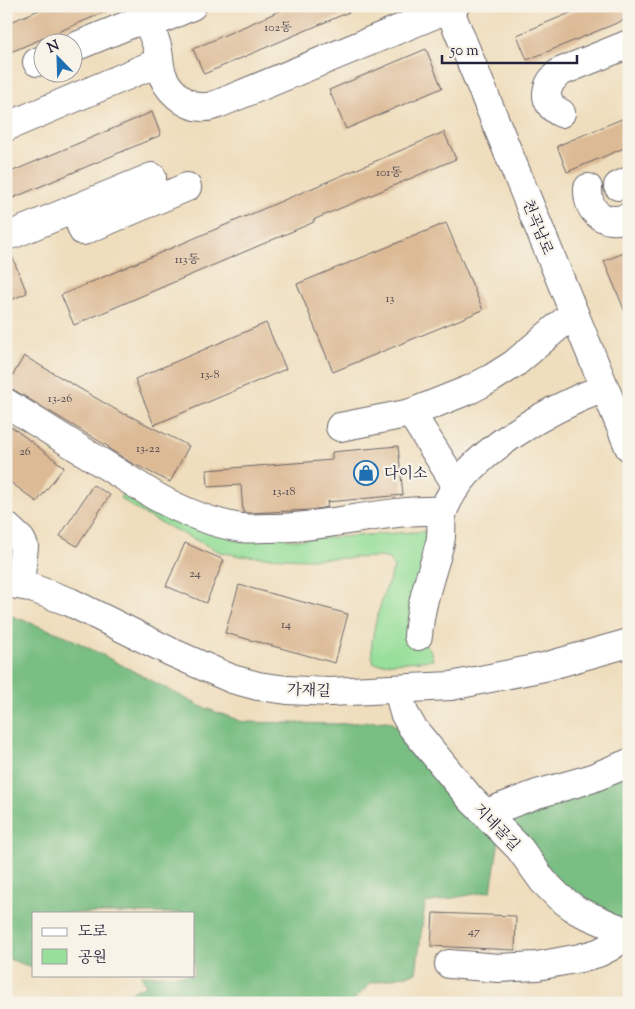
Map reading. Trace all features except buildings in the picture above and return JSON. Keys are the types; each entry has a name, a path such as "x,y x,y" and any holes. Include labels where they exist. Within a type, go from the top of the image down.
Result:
{"street":[{"path":"144,14 160,20 192,6"},
{"path":"144,14 157,47 163,78 174,92 184,100 197,107 206,107 218,104 451,7"},
{"name":"천곡남로","path":"451,7 629,447"},
{"path":"82,44 133,23 144,14"},
{"path":"561,113 554,109 549,102 547,86 552,78 560,72 629,44"},
{"path":"6,127 159,62"},
{"path":"6,236 152,177"},
{"path":"74,209 83,231 187,187"},
{"path":"588,188 591,205 604,219 614,221 629,217"},
{"path":"340,427 411,413 442,402 492,378 514,364 574,313"},
{"path":"418,636 419,618 425,591 441,538 443,511 457,486 477,463 499,445 575,400 604,388"},
{"path":"6,403 155,496 179,509 222,524 242,528 292,528 382,514 420,510 443,511"},
{"path":"411,413 457,486"},
{"path":"6,526 21,540 24,546 13,584"},
{"name":"가재길","path":"13,584 70,602 180,656 232,679 258,686 303,691 451,686 544,667 629,643"},
{"name":"지네골길","path":"398,689 404,713 412,727 470,798 520,849 544,881 559,897 578,911 629,933"},
{"path":"486,813 537,794 590,779 629,763"},
{"path":"450,964 499,968 537,966 598,953 629,933"}],"green space":[{"path":"125,490 292,540 429,531 425,644 430,649 433,660 374,663 372,643 374,630 381,602 394,568 389,559 381,557 308,559 241,556 220,552 145,515 120,498"},
{"path":"6,614 66,636 200,706 243,722 337,724 388,721 404,731 499,840 491,891 425,903 416,973 371,983 351,1003 109,1003 146,985 142,976 195,976 195,912 32,912 32,967 9,959 6,956 6,814 9,804 6,800"},
{"path":"629,770 629,923 567,891 510,823 513,813"}],"place":[{"name":"다이소","path":"366,473"}]}
